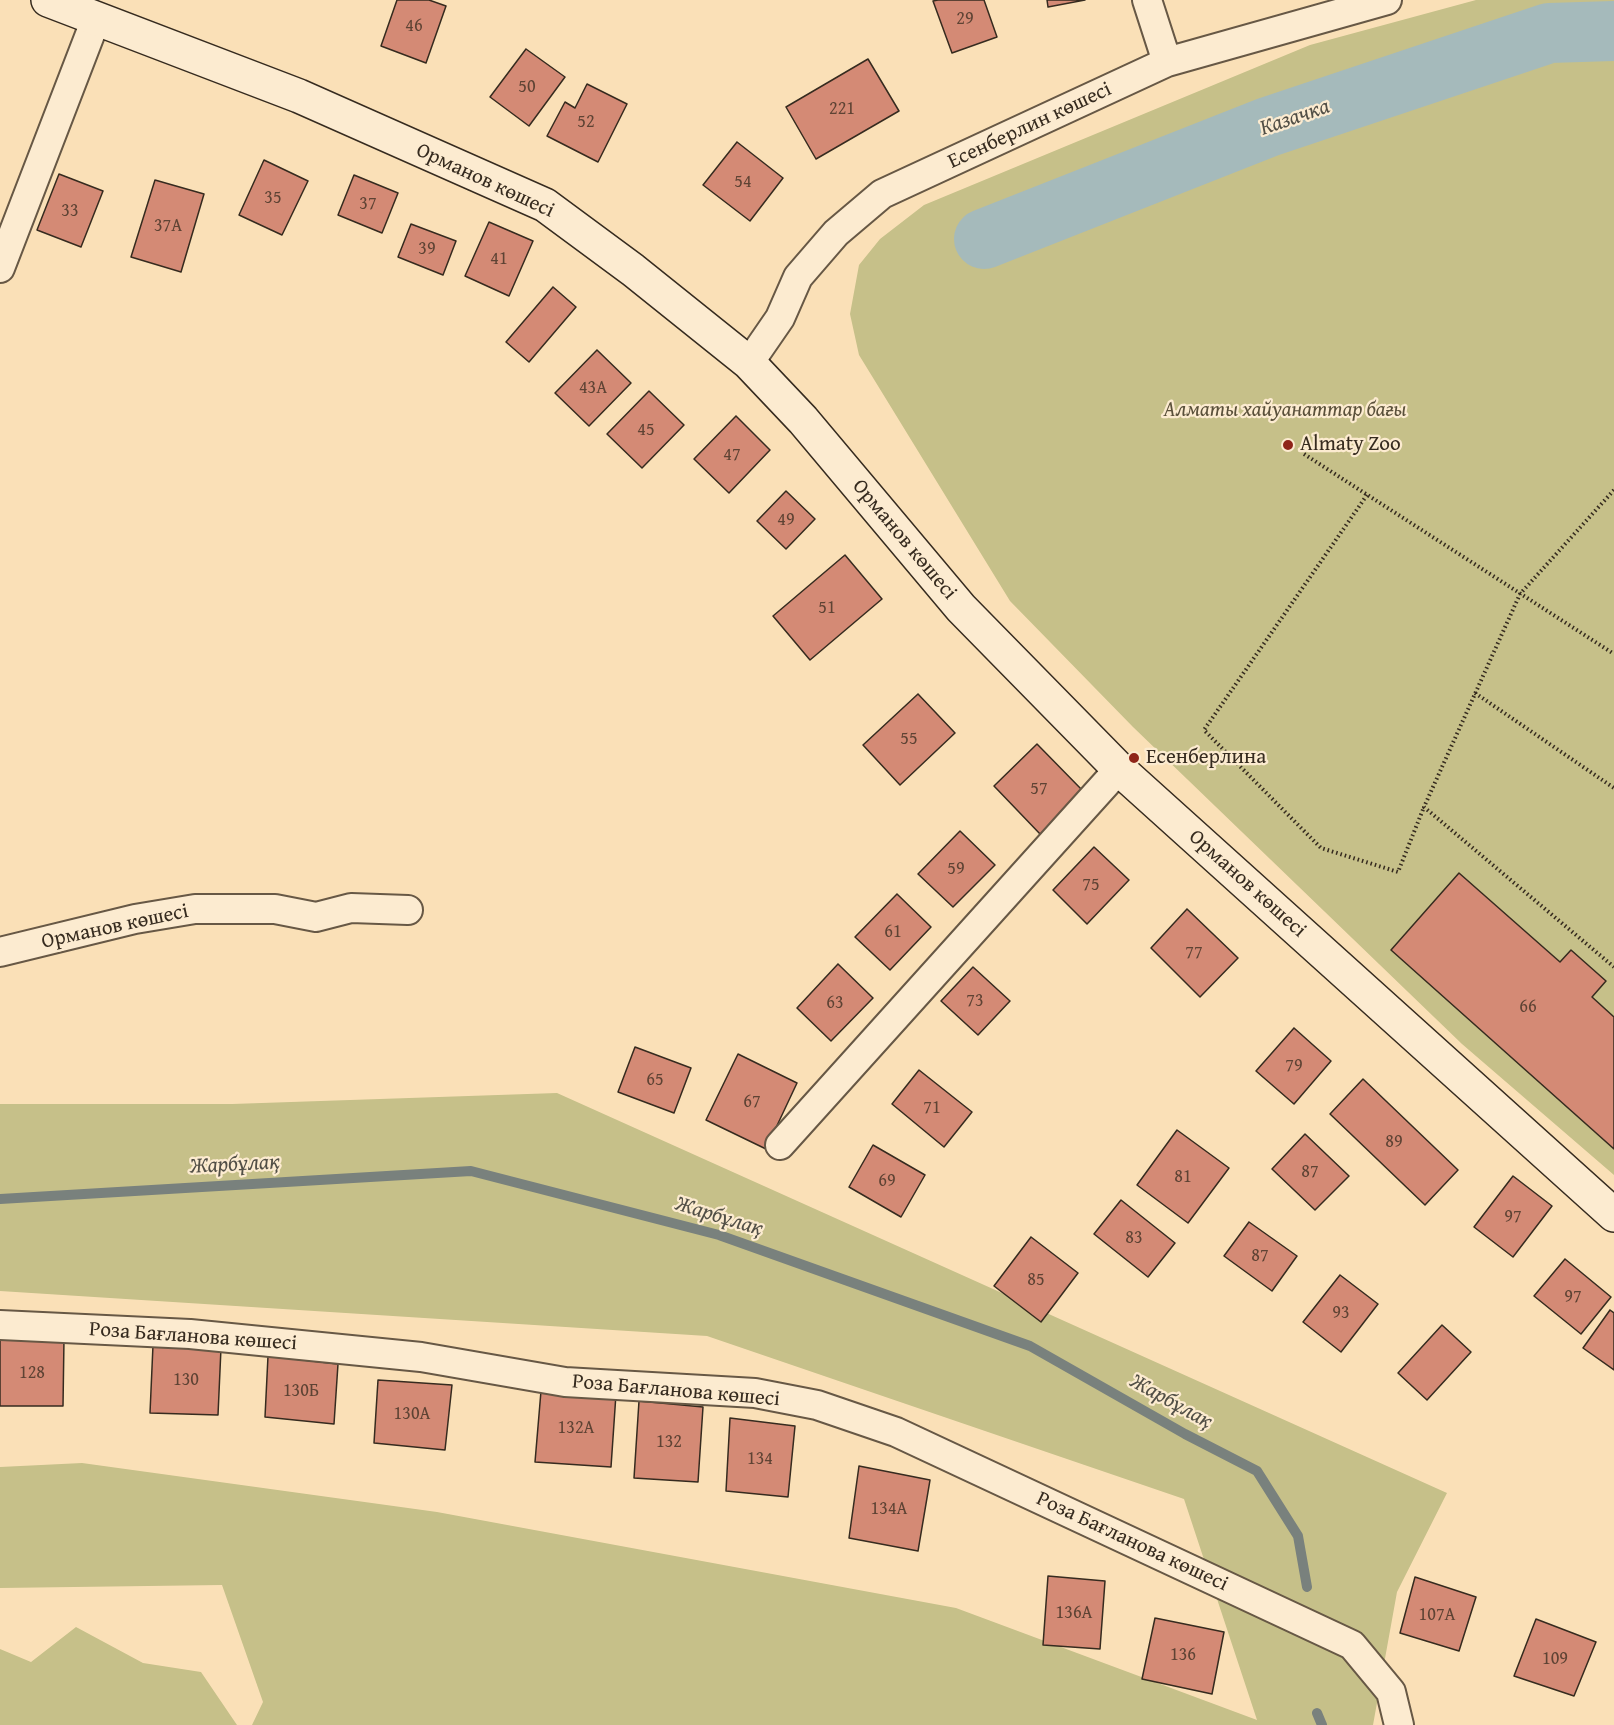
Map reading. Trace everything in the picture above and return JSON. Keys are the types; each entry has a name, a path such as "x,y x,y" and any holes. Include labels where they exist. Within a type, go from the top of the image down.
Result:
{"street":[{"name":"Орманов көшесі","path":"48,0 299,96 545,205 633,270 749,363 803,420 961,608 1119,769 1614,1215"},
{"path":"1147,0 1167,62"},
{"name":"Есенберлин көшесі","path":"749,363 780,318 798,277 836,233 882,194 1167,62 1387,0"},
{"path":"0,268 96,19"},
{"path":"780,1145 1119,769"},
{"name":"Орманов көшесі","path":"0,952 135,919 195,909 275,909 316,917 351,908 408,910"},
{"name":"Роза Бағланова көшесі","path":"0,1325 190,1334 421,1357 565,1382 755,1393 817,1405 896,1432 1352,1645 1391,1692 1399,1725"}],"path":[{"path":"1304,454 1614,654"},
{"path":"1367,495 1204,730 1321,848 1398,872 1424,807 1520,594 1614,490"},
{"path":"1475,693 1614,788"},
{"path":"1424,807 1614,967"}],"green space":[{"name":"Алматы хайуанаттар бағы","path":"1476,0 1614,0 1614,1175 1462,1044 1133,727 1010,601 859,355 850,314 859,265 880,239 924,205 1310,45"},
{"path":"557,1093 1447,1493 1397,1592 1373,1725 252,1725 263,1702 222,1585 0,1588 0,1467 82,1463 437,1512 956,1608 1257,1720 1184,1499 707,1336 0,1291 0,1104 232,1104"},
{"path":"76,1627 143,1663 201,1672 237,1725 0,1725 0,1649 31,1662"}],"building":[{"path":"397,0 429,0 446,6 426,63 381,46"},
{"path":"984,0 997,37 952,53 933,1"},
{"path":"1047,0 1085,0 1048,7"},
{"path":"526,49 565,77 529,126 490,97"},
{"path":"868,59 899,111 816,159 786,107"},
{"path":"587,84 627,104 598,162 547,136 565,102 575,108"},
{"path":"737,142 783,178 750,221 703,185"},
{"path":"264,160 308,181 282,235 239,215"},
{"path":"59,174 103,191 81,247 37,230"},
{"path":"354,175 398,193 382,233 338,215"},
{"path":"155,180 204,194 181,272 131,257"},
{"path":"489,222 533,241 509,296 465,276"},
{"path":"411,224 456,241 443,275 398,257"},
{"path":"553,287 576,307 529,362 506,342"},
{"path":"597,350 631,383 589,426 555,393"},
{"path":"649,391 684,425 642,468 607,434"},
{"path":"736,416 770,450 729,493 694,459"},
{"path":"786,491 815,519 786,549 757,521"},
{"path":"845,555 882,599 810,660 773,616"},
{"path":"918,694 955,733 900,785 863,745"},
{"path":"1037,744 1084,792 1041,835 994,786"},
{"path":"960,831 995,865 953,907 918,874"},
{"path":"1094,847 1129,880 1087,924 1053,890"},
{"path":"1459,873 1560,962 1571,950 1606,981 1592,997 1614,1017 1614,1149 1391,950"},
{"path":"897,894 931,927 890,970 855,937"},
{"path":"1187,909 1238,958 1200,997 1151,948"},
{"path":"838,964 873,998 831,1041 797,1008"},
{"path":"973,967 1010,1001 978,1035 941,1001"},
{"path":"1294,1028 1331,1061 1294,1104 1256,1071"},
{"path":"635,1047 691,1068 674,1113 618,1092"},
{"path":"738,1054 797,1083 766,1149 706,1120"},
{"path":"919,1070 972,1112 944,1147 892,1104"},
{"path":"1363,1079 1458,1170 1425,1205 1330,1114"},
{"path":"1177,1130 1229,1168 1188,1223 1137,1185"},
{"path":"1305,1134 1349,1176 1315,1210 1272,1169"},
{"path":"873,1145 925,1175 901,1217 849,1187"},
{"path":"1513,1176 1552,1206 1513,1257 1474,1227"},
{"path":"1121,1200 1175,1243 1148,1277 1094,1234"},
{"path":"1249,1222 1297,1256 1272,1291 1224,1256"},
{"path":"1031,1237 1078,1273 1041,1322 994,1286"},
{"path":"1565,1259 1611,1297 1581,1334 1534,1296"},
{"path":"1340,1275 1378,1304 1341,1352 1303,1322"},
{"path":"1610,1310 1614,1313 1614,1370 1583,1348"},
{"path":"1442,1325 1471,1352 1427,1400 1398,1373"},
{"path":"0,1339 64,1339 63,1406 0,1406"},
{"path":"153,1345 221,1348 218,1415 150,1413"},
{"path":"268,1356 338,1364 334,1424 265,1417"},
{"path":"378,1380 452,1385 445,1450 374,1443"},
{"path":"541,1391 616,1394 611,1467 535,1462"},
{"path":"639,1401 703,1407 698,1482 634,1478"},
{"path":"730,1418 795,1426 788,1497 726,1491"},
{"path":"859,1466 930,1480 918,1551 849,1538"},
{"path":"1048,1576 1105,1581 1100,1649 1043,1645"},
{"path":"1415,1577 1476,1597 1459,1651 1400,1633"},
{"path":"1155,1618 1224,1632 1212,1694 1142,1679"},
{"path":"1536,1619 1596,1642 1574,1696 1514,1676"}],"waterway":[{"name":"Казачка","path":"984,239 1268,127 1549,33 1614,31"},
{"name":"Жарбұлақ","path":"0,1199 471,1171 719,1235 1030,1346 1185,1434 1257,1471 1298,1536 1307,1587"},
{"name":"Жарбұлақ","path":"1317,1713 1322,1725"}],"place":[{"name":"Almaty Zoo","path":"1288,445"},
{"name":"Есенберлина","path":"1134,758"}]}
